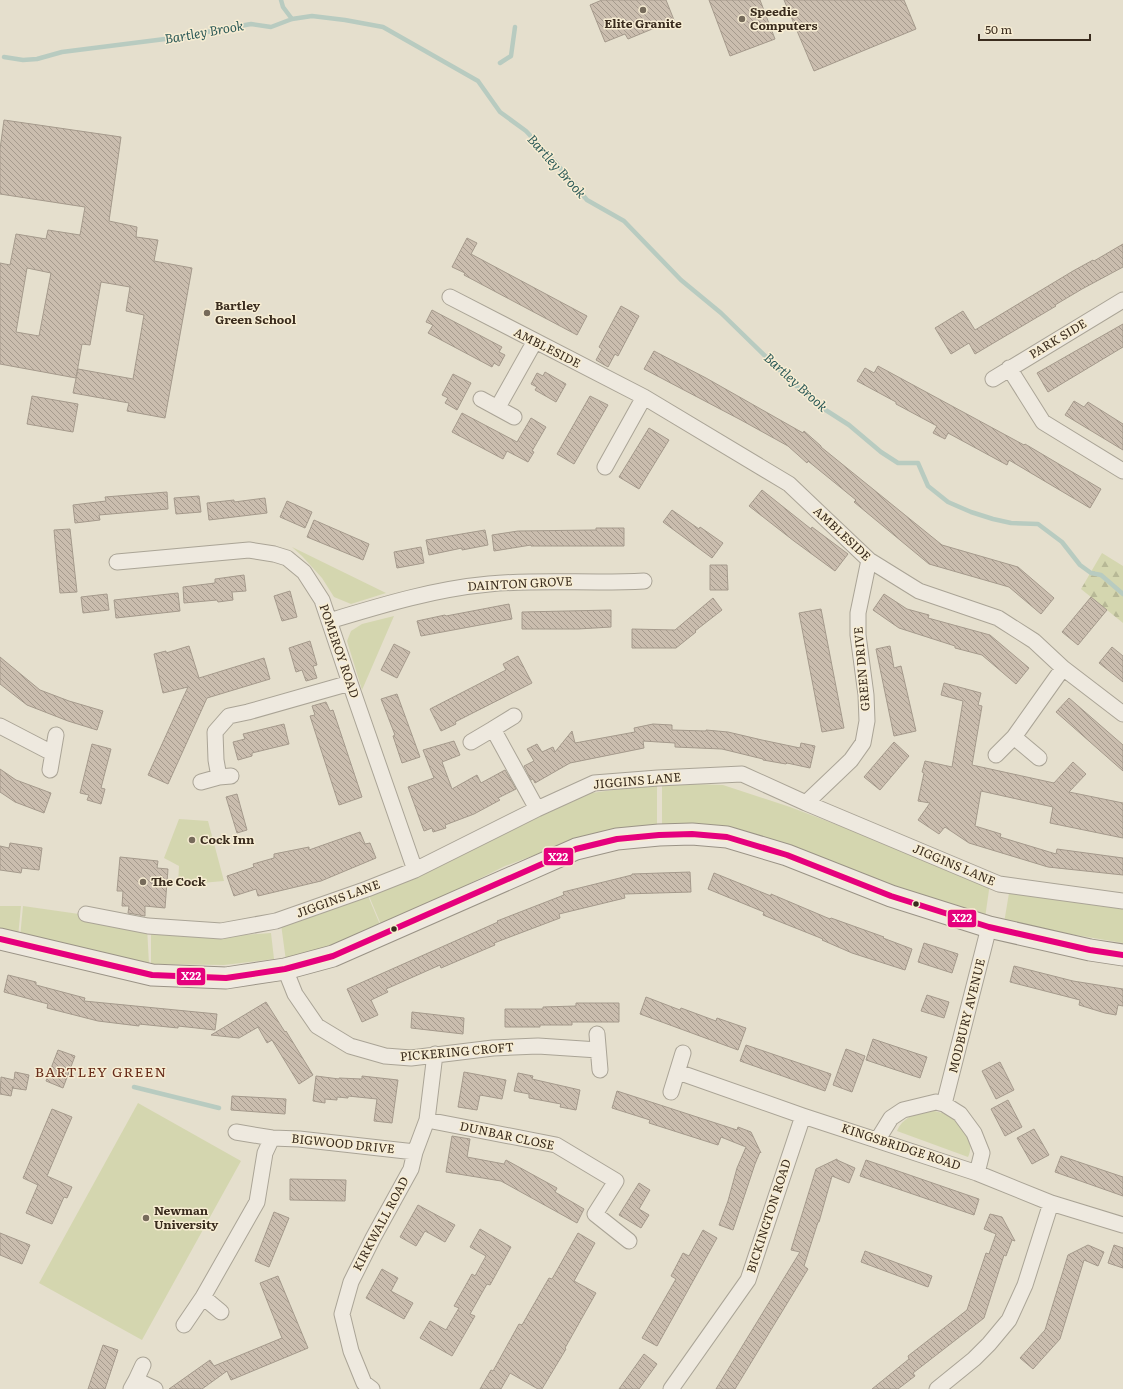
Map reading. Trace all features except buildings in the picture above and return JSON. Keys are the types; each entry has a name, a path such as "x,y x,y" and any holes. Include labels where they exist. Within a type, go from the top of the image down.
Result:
{"street":[{"name":"AMBLESIDE","path":"450,298 644,398 789,484 869,560 919,591 998,618 1034,641 1063,668 1123,714"},
{"name":"PARK SIDE","path":"993,379 1123,300"},
{"path":"498,407 535,341"},
{"path":"1009,368 1043,422 1123,471"},
{"path":"605,467 644,398"},
{"path":"481,399 514,417"},
{"name":"POMEROY ROAD","path":"117,562 249,550 274,554 287,558 304,572 322,600 415,870"},
{"name":"GREEN DRIVE","path":"806,803 851,760 863,743 867,721 866,695 858,634 858,613 869,560"},
{"name":"DAINTON GROVE","path":"329,621 422,594 489,584 569,581 644,581"},
{"path":"996,755 1014,737 1063,668"},
{"path":"201,782 225,776 216,760 215,732 229,716 350,683"},
{"path":"471,742 514,716"},
{"path":"0,726 52,753"},
{"path":"493,728 537,809"},
{"path":"50,770 56,735"},
{"path":"1014,737 1039,758"},
{"name":"JIGGINS LANE","path":"86,914 148,926 221,931 276,921 367,889 415,870 537,809 594,783 742,774 806,803 999,884 1123,901"},
{"path":"0,939 152,975 226,978 285,969 333,956 576,848 617,839 692,834 727,837 787,855 891,896 989,927 1090,950 1123,955"},
{"name":"MODBURY AVENUE","path":"944,1104 989,927"},
{"name":"PICKERING CROFT","path":"285,969 295,994 317,1026 350,1046 385,1056 411,1058 493,1048 538,1046 598,1050"},
{"path":"597,1034 600,1070"},
{"path":"672,1092 683,1053"},
{"name":"KIRKWALL ROAD","path":"372,1389 364,1384 351,1351 342,1314 351,1282 373,1238 411,1169 415,1152 427,1120 435,1054"},
{"name":"KINGSBRIDGE ROAD","path":"678,1072 803,1116 878,1139 977,1173 1051,1203 1123,1225"},
{"path":"878,1139 890,1118 903,1110 936,1102 944,1104 960,1114 974,1133 982,1153 977,1173"},
{"name":"BICKINGTON ROAD","path":"671,1389 748,1280 803,1116"},
{"name":"DUNBAR CLOSE","path":"427,1120 556,1145 616,1181 596,1214 629,1241"},
{"name":"BIGWOOD DRIVE","path":"236,1132 272,1138 299,1139 415,1152"},
{"path":"184,1325 203,1297 257,1202 265,1153 272,1138"},
{"path":"937,1389 974,1359 1009,1320 1025,1285 1051,1203"},
{"path":"203,1297 221,1312"},
{"path":"143,1365 134,1384 155,1389"}],"green space":[{"path":"292,547 386,593 351,604 334,597 322,578"},
{"path":"1102,553 1123,566 1123,623 1081,589"},
{"path":"394,616 362,690 347,641 351,631 362,624"},
{"path":"662,783 723,785 790,807 990,883 985,918 728,831 662,824"},
{"path":"657,784 657,825 580,838 505,866 382,927 369,896 584,794"},
{"name":"Cock Inn","path":"179,819 208,821 224,881 178,885 179,866 164,858"},
{"path":"1010,887 1123,906 1123,943 1004,923"},
{"path":"368,896 381,927 286,961 281,924"},
{"path":"0,906 21,906 18,937 0,933"},
{"path":"23,906 86,915 147,927 149,964 20,938"},
{"path":"151,933 217,937 271,933 274,959 224,965 151,964"},
{"name":"Newman University","path":"138,1103 241,1161 142,1340 39,1283"},
{"path":"927,1109 946,1114 962,1126 969,1138 970,1151 968,1157 897,1131 906,1120"}],"waterway":[{"path":"281,0 283,7 292,19"},
{"name":"Bartley Brook","path":"4,57 23,60 37,59 62,52 173,38 251,24 271,27 292,19 312,16 383,27 478,81 500,112 526,131 587,200 624,221 681,280 721,313 793,383 824,409 849,425 881,452 898,463 918,463 928,486 948,502 971,512 993,519 1011,523 1038,524 1062,542 1080,565 1091,573 1101,575 1123,594"},
{"path":"500,63 511,56 515,27"},
{"path":"134,1087 219,1108"}],"transit line":[{"name":"X22","path":"0,939 152,975 226,978 285,969 333,956 576,849 617,839 692,834 727,837 787,855 891,896 989,927 1090,950 1123,955"}],"place":[{"name":"Elite Granite","path":"643,10"},
{"name":"Speedie Computers","path":"742,19"},
{"name":"Bartley Green School","path":"207,313"},
{"name":"Cock Inn","path":"192,840"},
{"name":"The Cock","path":"143,882"},
{"name":"Newman University","path":"146,1218"}],"district":[{"name":"BARTLEY GREEN","path":"101,1072"}]}
